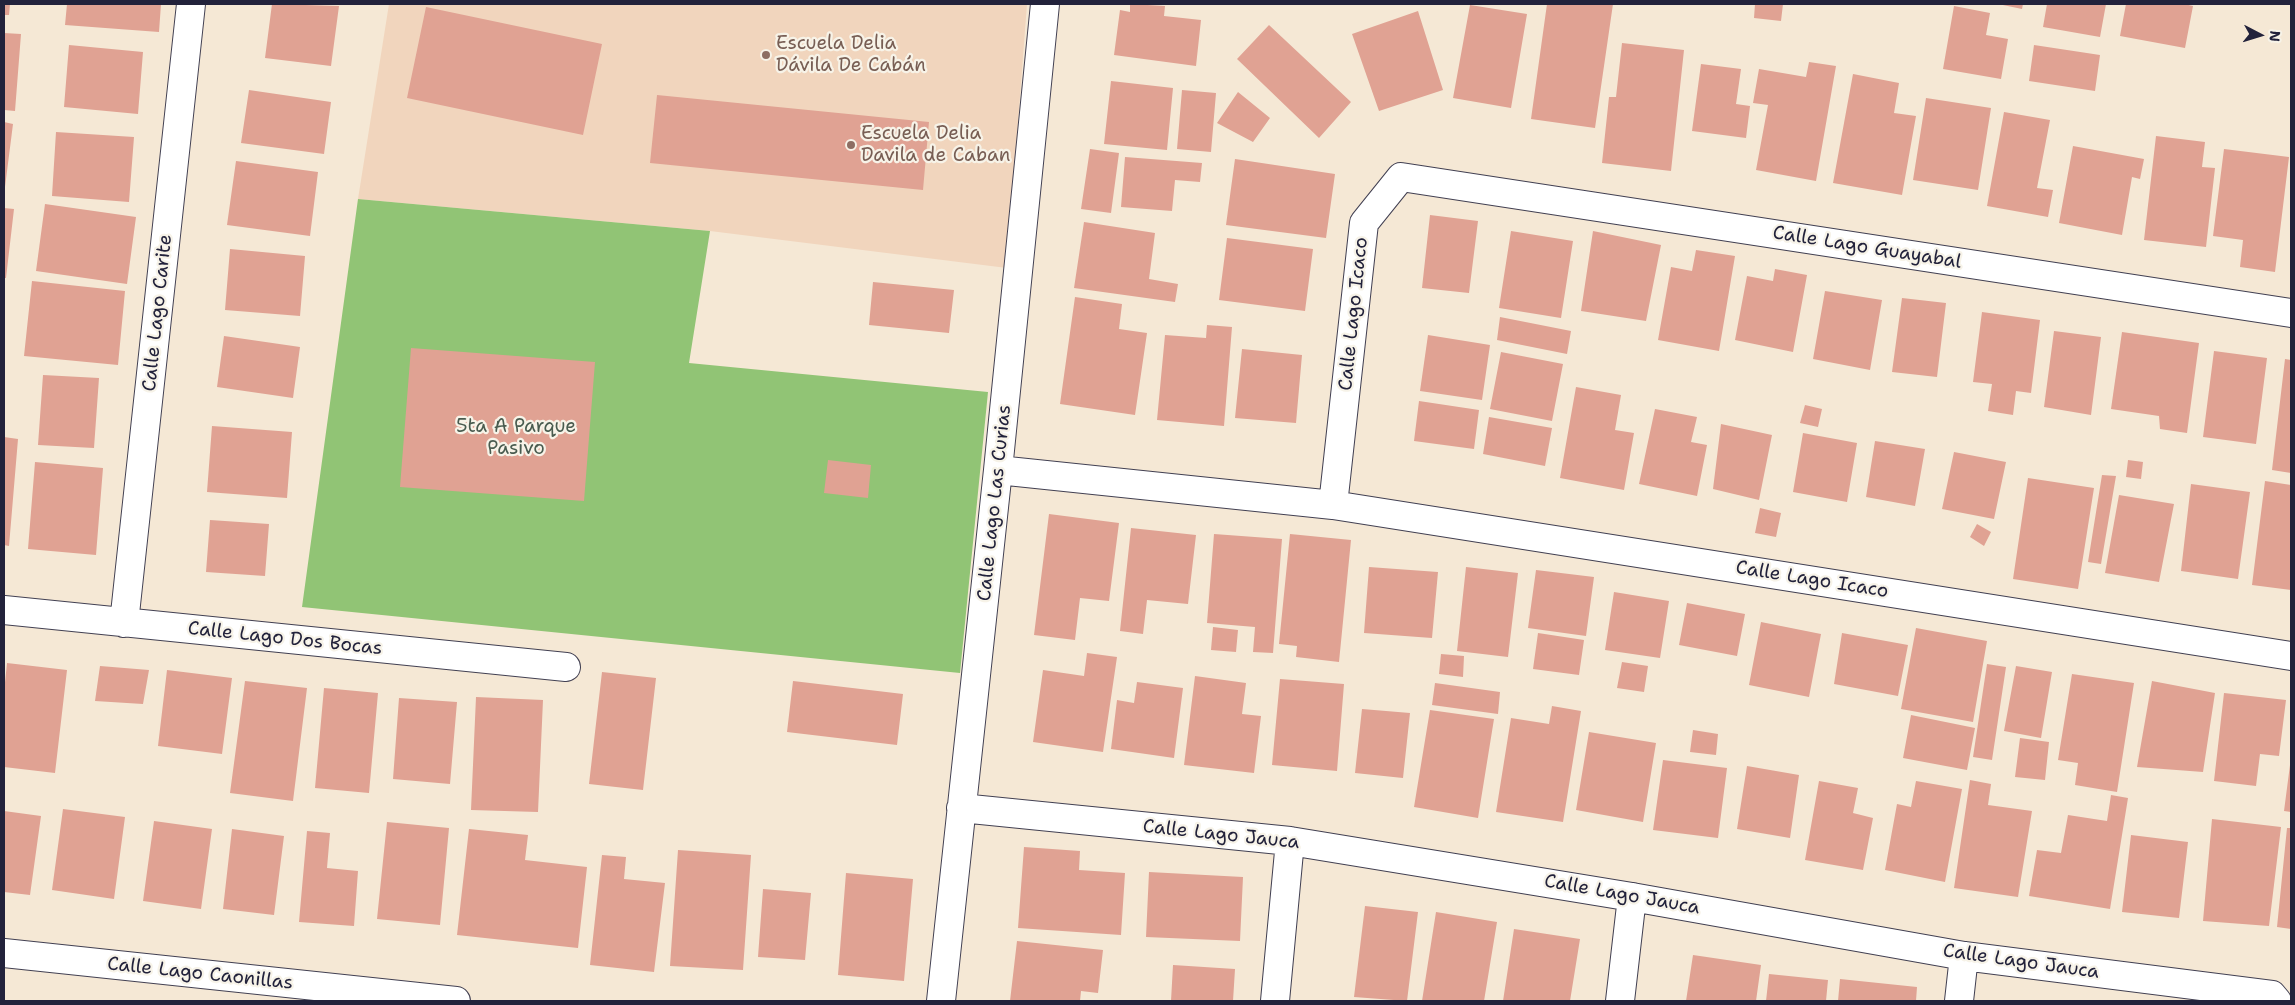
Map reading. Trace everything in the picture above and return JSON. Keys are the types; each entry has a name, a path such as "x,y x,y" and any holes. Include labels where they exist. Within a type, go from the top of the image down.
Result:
{"street":[{"name":"Calle Lago Carite","path":"124,623 191,4"},
{"name":"Calle Lago Las Curias","path":"941,1001 998,470 1045,4"},
{"name":"Calle Lago Icaco","path":"1333,505 1364,223 1401,177 1442,183"},
{"name":"Calle Lago Guayabal","path":"1442,183 2291,313"},
{"name":"Calle Lago Icaco","path":"998,470 1333,505 2291,656"},
{"name":"Calle Lago Dos Bocas","path":"4,610 566,667"},
{"name":"Calle Lago Jauca","path":"961,808 1290,841 1632,897 1964,956 2272,995 2277,1001"},
{"path":"1275,1001 1290,841"},
{"path":"1620,1001 1632,897"},
{"name":"Calle Lago Caonillas","path":"4,953 456,1001"},
{"path":"1960,1001 1964,956"}],"shaded area":[{"path":"389,4 1027,4 1007,268 710,231 358,199"}],"green space":[{"name":"5ta A Parque Pasivo","path":"358,199 710,231 689,363 988,392 960,673 302,607"}],"building":[{"path":"4,4 10,4 9,15 4,15"},
{"path":"67,4 161,4 159,32 65,25"},
{"path":"272,4 339,6 331,66 265,58"},
{"path":"1130,4 1165,6 1164,16 1201,20 1196,66 1114,55 1120,10 1130,12"},
{"path":"1547,4 1613,4 1595,128 1531,119"},
{"path":"1755,4 1783,4 1781,21 1754,18"},
{"path":"1998,4 2023,4 2022,9"},
{"path":"2047,4 2106,4 2100,37 2043,27"},
{"path":"2126,4 2184,4 2193,6 2185,48 2120,36"},
{"path":"1470,5 1527,14 1511,108 1453,98"},
{"path":"1954,6 1990,13 1986,35 2008,39 2001,79 1943,69"},
{"path":"426,7 602,44 583,135 407,98"},
{"path":"1418,11 1443,90 1379,111 1352,34"},
{"path":"1269,25 1351,102 1319,138 1237,59"},
{"path":"4,33 21,34 15,111 4,110"},
{"path":"1622,43 1684,50 1671,171 1602,163 1609,97 1616,97"},
{"path":"69,45 143,52 138,114 64,107"},
{"path":"2034,45 2100,55 2095,91 2029,81"},
{"path":"1809,62 1836,66 1816,181 1756,170 1768,105 1753,103 1759,69 1806,77"},
{"path":"1701,64 1741,69 1736,104 1750,106 1746,138 1692,131"},
{"path":"1853,74 1899,83 1894,113 1916,116 1902,195 1833,183"},
{"path":"1111,81 1173,88 1167,150 1104,144"},
{"path":"249,90 331,102 324,154 241,143"},
{"path":"1182,90 1216,93 1211,152 1177,149"},
{"path":"1238,92 1270,118 1253,142 1217,123"},
{"path":"657,95 929,122 923,190 650,163"},
{"path":"1926,98 1991,108 1978,190 1913,180"},
{"path":"2004,112 2050,120 2037,188 2053,190 2048,217 1987,206"},
{"path":"4,122 13,124 5,187 4,187"},
{"path":"56,132 134,137 129,202 52,196"},
{"path":"2156,136 2205,142 2202,167 2215,168 2206,247 2144,240"},
{"path":"2073,146 2144,159 2140,179 2132,177 2122,235 2059,223"},
{"path":"1090,149 1119,153 1111,213 1081,209"},
{"path":"2224,149 2289,157 2275,272 2240,267 2243,240 2213,236"},
{"path":"1125,157 1202,163 1200,182 1175,180 1172,211 1121,207"},
{"path":"1235,159 1335,174 1326,238 1226,225"},
{"path":"236,161 318,172 310,236 227,225"},
{"path":"45,204 136,217 127,284 36,271"},
{"path":"4,208 14,209 6,278 4,278"},
{"path":"1430,215 1478,221 1469,293 1422,288"},
{"path":"1084,222 1155,233 1149,279 1178,284 1175,302 1074,288"},
{"path":"1511,231 1573,241 1561,318 1499,308"},
{"path":"1593,231 1661,245 1646,321 1581,311"},
{"path":"1227,238 1313,249 1305,311 1219,300"},
{"path":"230,249 305,256 300,316 225,310"},
{"path":"1696,250 1735,256 1719,351 1658,340 1671,267 1692,271"},
{"path":"1775,269 1807,275 1793,352 1735,340 1747,276 1773,281"},
{"path":"32,281 125,291 118,365 24,356"},
{"path":"873,282 954,290 949,333 869,325"},
{"path":"1825,291 1882,300 1870,370 1813,359"},
{"path":"1075,297 1122,304 1119,329 1147,333 1135,415 1060,404"},
{"path":"1902,298 1946,303 1937,377 1892,372"},
{"path":"1982,312 2040,320 2031,393 2016,391 2013,415 1988,411 1992,384 1973,382"},
{"path":"1500,317 1571,331 1567,354 1497,340"},
{"path":"1207,325 1232,327 1224,426 1157,420 1165,335 1206,338"},
{"path":"2054,331 2101,337 2091,415 2044,407"},
{"path":"2122,332 2199,343 2187,433 2160,429 2159,416 2111,409"},
{"path":"1428,335 1490,345 1482,400 1420,391"},
{"path":"224,336 300,347 293,398 217,387"},
{"path":"411,348 595,362 584,501 400,487"},
{"path":"1242,349 1302,355 1296,423 1235,418"},
{"path":"2214,351 2267,358 2256,444 2203,437"},
{"path":"1501,352 1563,364 1552,421 1490,409"},
{"path":"2285,359 2291,360 2291,473 2272,470"},
{"path":"43,375 99,378 94,448 38,445"},
{"path":"1576,387 1621,395 1615,430 1634,433 1624,490 1560,478"},
{"path":"1419,401 1479,410 1474,449 1414,441"},
{"path":"1805,405 1822,409 1818,427 1800,423"},
{"path":"1655,409 1697,417 1691,442 1707,445 1697,496 1639,484"},
{"path":"1489,417 1552,428 1545,466 1483,454"},
{"path":"1721,424 1772,435 1759,500 1713,489"},
{"path":"212,426 292,432 287,498 207,492"},
{"path":"1803,433 1857,443 1847,502 1793,492"},
{"path":"4,437 18,439 9,546 4,545"},
{"path":"1875,441 1925,449 1915,506 1866,497"},
{"path":"1954,452 2006,462 1994,519 1942,509"},
{"path":"828,460 871,465 868,498 824,493"},
{"path":"2128,460 2143,462 2141,479 2126,477"},
{"path":"35,462 103,468 96,555 28,549"},
{"path":"2102,475 2116,476 2101,564 2088,562"},
{"path":"2028,478 2094,488 2078,589 2013,579"},
{"path":"2265,481 2291,485 2291,590 2252,585"},
{"path":"2191,484 2250,492 2238,579 2181,571"},
{"path":"2119,495 2174,504 2159,582 2105,573"},
{"path":"1760,508 1781,513 1776,537 1755,533"},
{"path":"1049,514 1119,523 1109,601 1080,598 1075,640 1034,635"},
{"path":"210,520 269,524 265,576 206,572"},
{"path":"1977,524 1991,532 1984,546 1970,537"},
{"path":"1131,528 1196,535 1188,604 1147,600 1143,634 1120,631"},
{"path":"1214,534 1282,539 1273,653 1253,652 1255,627 1207,623"},
{"path":"1290,534 1351,540 1339,662 1296,657 1297,646 1279,644"},
{"path":"1369,567 1438,572 1432,638 1364,633"},
{"path":"1466,567 1518,573 1508,657 1457,651"},
{"path":"1536,570 1594,577 1586,636 1528,628"},
{"path":"1614,592 1669,601 1660,658 1605,650"},
{"path":"1687,603 1745,614 1737,656 1679,645"},
{"path":"1761,622 1821,634 1809,697 1749,685"},
{"path":"1213,627 1238,630 1236,652 1211,650"},
{"path":"1916,628 1987,641 1973,722 1901,709"},
{"path":"1538,633 1584,640 1579,675 1533,669"},
{"path":"1842,633 1908,645 1898,696 1834,684"},
{"path":"1087,653 1117,657 1103,752 1033,742 1043,670 1084,676"},
{"path":"1441,654 1464,656 1463,677 1439,674"},
{"path":"1622,662 1648,666 1644,692 1617,688"},
{"path":"7,663 67,670 55,773 4,767 4,692"},
{"path":"1987,664 2006,667 1992,760 1973,757"},
{"path":"100,666 149,670 143,704 95,701"},
{"path":"2016,666 2052,672 2041,738 2004,731"},
{"path":"167,670 232,678 222,754 158,746"},
{"path":"602,672 656,678 643,790 589,784"},
{"path":"2072,674 2134,683 2117,792 2075,785 2078,763 2058,760"},
{"path":"1195,676 1246,683 1242,714 1261,716 1254,773 1184,765"},
{"path":"1280,679 1344,684 1337,771 1272,765"},
{"path":"245,681 307,688 293,801 230,793"},
{"path":"793,681 903,694 897,745 787,732"},
{"path":"2152,681 2215,693 2203,772 2137,767"},
{"path":"1137,682 1183,688 1174,758 1111,749 1117,700 1134,703"},
{"path":"1435,683 1500,692 1498,714 1432,705"},
{"path":"324,688 378,693 369,793 315,788"},
{"path":"2224,693 2286,700 2279,756 2260,754 2256,786 2214,781"},
{"path":"476,697 543,700 538,812 471,810"},
{"path":"399,698 457,702 450,784 393,779"},
{"path":"1552,706 1581,711 1563,822 1496,812 1511,718 1549,724"},
{"path":"1362,709 1410,713 1403,778 1355,773"},
{"path":"1430,710 1494,719 1478,818 1414,807"},
{"path":"1911,715 1975,728 1967,770 1903,758"},
{"path":"1693,730 1718,734 1716,755 1690,752"},
{"path":"1589,732 1656,743 1643,822 1576,810"},
{"path":"2020,738 2049,742 2045,780 2015,777"},
{"path":"1663,760 1727,768 1718,838 1653,830"},
{"path":"2291,765 2291,812 2284,811"},
{"path":"1747,766 1799,775 1790,838 1737,829"},
{"path":"1970,780 1991,784 1988,805 2032,811 2018,897 1954,888"},
{"path":"1819,781 1858,788 1853,813 1873,818 1863,870 1805,860"},
{"path":"1916,781 1962,789 1945,882 1885,870 1897,804 1911,807"},
{"path":"2111,795 2128,798 2110,909 2029,896 2037,850 2061,853 2068,815 2107,821"},
{"path":"63,809 125,817 114,899 52,890"},
{"path":"4,811 41,816 30,895 4,892"},
{"path":"2212,819 2281,827 2269,926 2203,921"},
{"path":"154,821 212,829 201,909 143,901"},
{"path":"387,822 449,828 440,925 377,919"},
{"path":"2287,828 2291,828 2291,929 2277,927"},
{"path":"232,829 284,836 274,915 223,909"},
{"path":"469,829 528,835 525,860 587,867 578,948 457,935"},
{"path":"307,831 330,833 327,868 358,871 354,926 299,922"},
{"path":"2131,835 2188,842 2179,918 2122,912"},
{"path":"1024,847 1080,851 1079,870 1125,873 1121,935 1018,928"},
{"path":"678,850 751,855 743,970 670,966"},
{"path":"602,855 626,857 624,879 665,883 654,972 590,965"},
{"path":"1149,872 1243,877 1240,941 1146,937"},
{"path":"846,873 913,879 904,981 838,975"},
{"path":"763,889 811,893 805,960 758,957"},
{"path":"1365,906 1418,912 1407,1001 1354,997"},
{"path":"1436,912 1497,922 1484,1001 1422,1001"},
{"path":"1514,929 1580,939 1570,1001 1503,1001"},
{"path":"1017,941 1103,950 1098,993 1081,991 1080,1001 1010,1001"},
{"path":"1693,955 1761,965 1756,1001 1686,1001"},
{"path":"1173,965 1235,969 1233,1001 1171,1001"},
{"path":"1769,974 1828,980 1826,1001 1766,1001"},
{"path":"1840,979 1917,987 1916,1001 1838,1001"}],"place":[{"name":"Escuela Delia Dávila De Cabán","path":"766,55"},
{"name":"Escuela Delia Davila de Caban","path":"851,145"}]}
